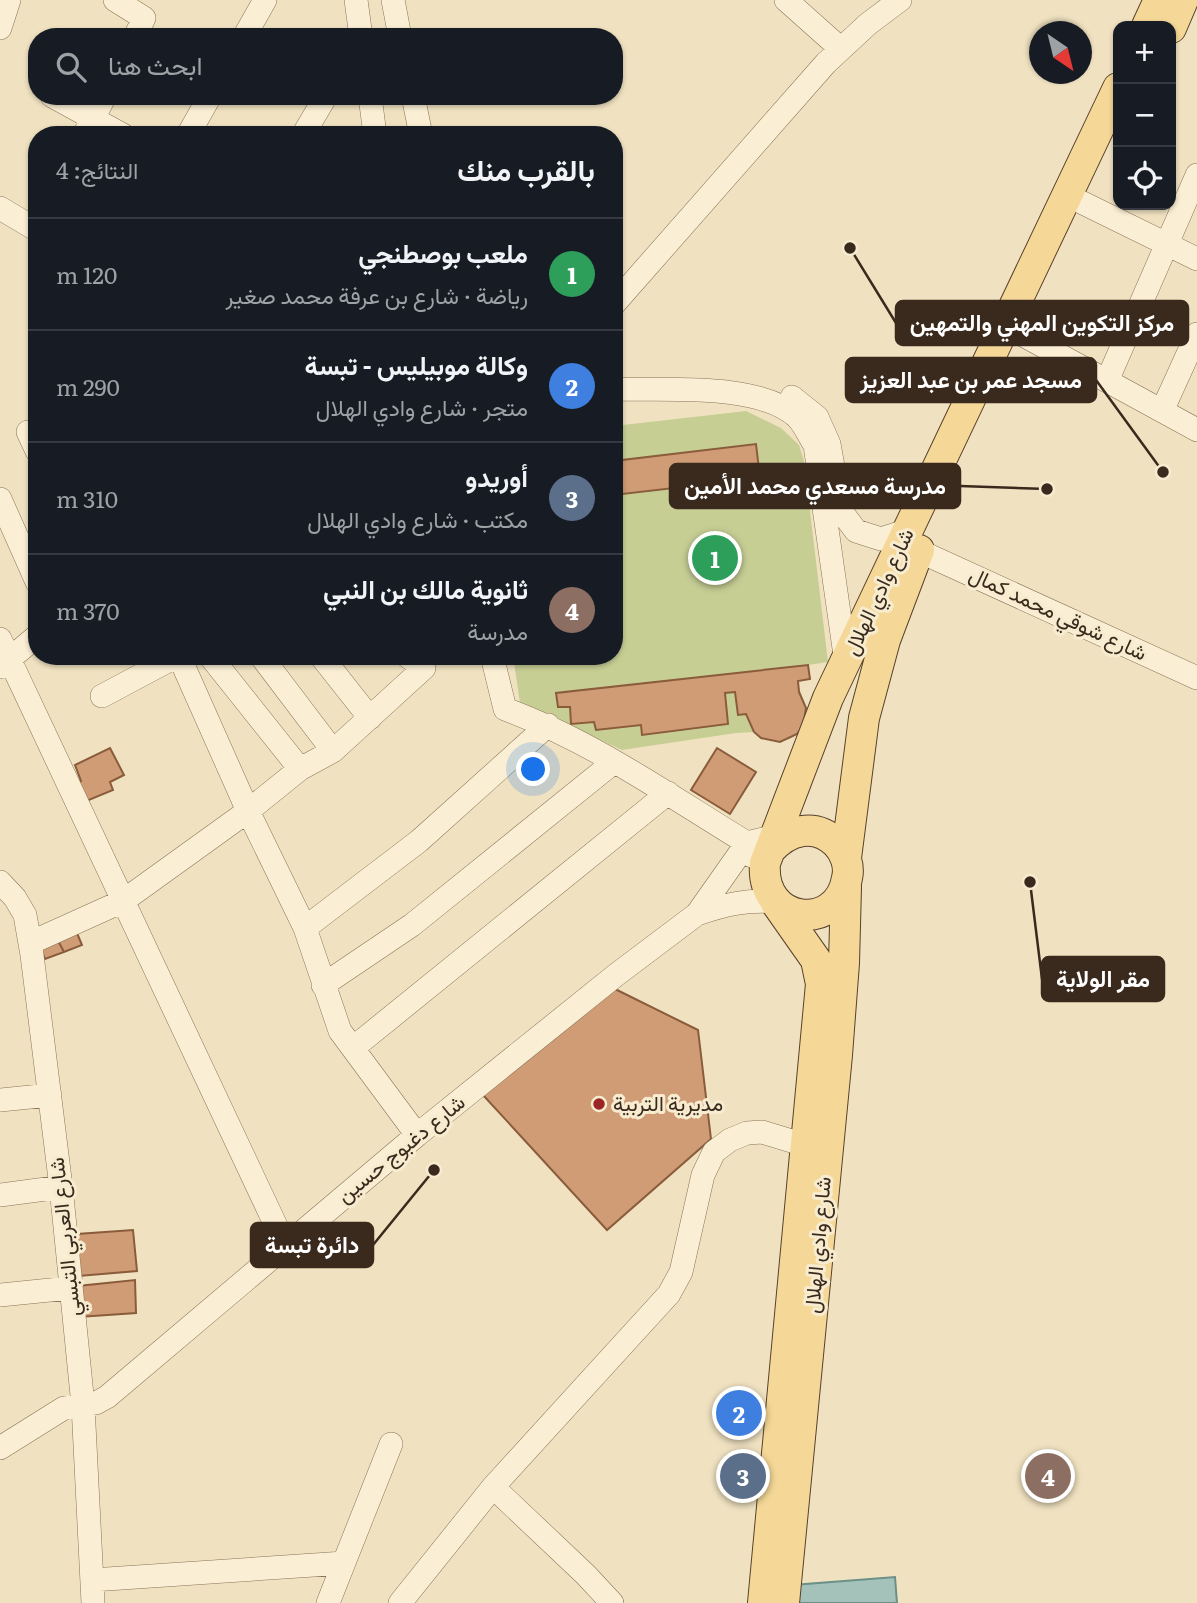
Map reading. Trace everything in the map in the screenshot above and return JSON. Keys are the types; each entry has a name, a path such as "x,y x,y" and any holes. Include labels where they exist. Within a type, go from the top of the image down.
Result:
{"main road":[{"path":"1149,21 1159,0"},
{"path":"1174,21 1183,0"},
{"name":"شارع وادي الهلال","path":"763,1603 817,1149 844,963 846,872 864,718 914,540 1113,99"},
{"name":"شارع وادي الهلال","path":"784,1603 817,1149 821,984 816,960 770,857 828,698 845,662 914,540 1021,334 1113,146"},
{"path":"804,830 817,831 830,837 840,846 846,872 834,904 815,914 801,915 787,911 770,857 804,830"}],"street":[{"path":"0,28 9,0"},
{"path":"115,0 144,18 139,28"},
{"path":"249,28 265,0"},
{"path":"356,0 360,28"},
{"path":"393,0 398,28"},
{"path":"786,0 841,49"},
{"path":"623,294 784,108 841,49 900,0"},
{"path":"63,105 88,126"},
{"path":"89,126 100,105"},
{"path":"193,126 205,105"},
{"path":"308,126 321,105"},
{"path":"371,105 374,126"},
{"path":"415,105 419,126"},
{"path":"1107,381 1197,175"},
{"path":"1083,203 1197,259"},
{"path":"0,208 28,222"},
{"path":"1021,334 1197,430"},
{"path":"1162,411 1197,334"},
{"path":"623,388 718,380 756,383 788,393 817,416 829,444 841,511 856,531 881,539 914,540"},
{"path":"623,389 751,395 778,405 798,418 815,445 845,662"},
{"path":"0,499 28,562"},
{"name":"شارع شوقي محمد كمال","path":"914,540 1194,669"},
{"path":"28,641 3,655 123,901 285,1245"},
{"path":"102,696 161,665"},
{"path":"182,665 305,928 340,1031 418,1135"},
{"path":"217,665 300,769"},
{"path":"268,665 333,751"},
{"path":"328,665 370,718"},
{"path":"30,943 123,901 248,811 300,769 333,751 424,668 420,665"},
{"path":"494,665 505,709 548,725 668,793 770,857"},
{"path":"305,928 419,841 548,725"},
{"path":"323,985 412,925 614,762"},
{"path":"353,1048 668,793"},
{"path":"697,914 733,903 756,900 770,857"},
{"path":"697,914 770,857"},
{"name":"شارع العربي التبسي","path":"0,882 15,898 25,915 50,1095 83,1405 93,1603"},
{"name":"شارع دغبوج حسين","path":"0,1448 64,1408 96,1403 107,1397 418,1135 616,975 697,914"},
{"path":"0,1100 50,1095"},
{"path":"400,1603 494,1487 669,1294 681,1272 703,1175 713,1152 730,1140 747,1133 762,1132 817,1149"},
{"path":"0,1195 61,1187"},
{"path":"0,1295 71,1288"},
{"path":"328,1603 391,1444"},
{"path":"494,1487 586,1574 612,1603"},
{"path":"92,1580 344,1563"}],"green space":[{"path":"746,411 781,428 799,445 804,461 828,662 808,665 810,679 798,681 806,713 805,723 795,736 779,741 770,740 754,732 736,733 622,750 520,703 514,665 623,665 623,425"}],"water":[{"path":"895,1577 897,1603 792,1603 793,1585"}],"building":[{"path":"756,444 760,478 623,494 623,460"},
{"path":"808,665 810,679 798,681 799,692 806,708 803,727 797,734 780,742 761,738 754,732 746,714 738,715 735,692 725,693 728,724 642,735 641,725 596,730 594,722 571,724 570,707 558,707 556,693"},
{"path":"110,748 124,775 110,782 113,790 84,802 76,783 81,781 75,765"},
{"path":"717,748 756,772 730,814 691,790"},
{"path":"74,926 82,945 64,952 55,935"},
{"path":"55,935 64,952 45,959 38,943"},
{"name":"مديرية التربية","path":"615,989 698,1030 711,1139 607,1230 483,1095"},
{"path":"133,1230 137,1271 79,1276 77,1234"},
{"path":"135,1280 136,1313 79,1317 78,1286"}],"place":[{"name":"مركز التكوين المهني والتمهين","path":"850,248"},
{"name":"مسجد عمر بن عبد العزيز","path":"1163,472"},
{"name":"مدرسة مسعدي محمد الأمين","path":"1047,489"},
{"name":"ملعب بوصطنجي","path":"715,558"},
{"name":"مقر الولاية","path":"1030,882"},
{"name":"مديرية التربية","path":"599,1104"},
{"name":"دائرة تبسة","path":"434,1170"},
{"name":"وكالة موبيليس - تبسة","path":"739,1413"},
{"name":"أوريدو","path":"743,1476"},
{"name":"ثانوية مالك بن النبي","path":"1048,1476"}]}
